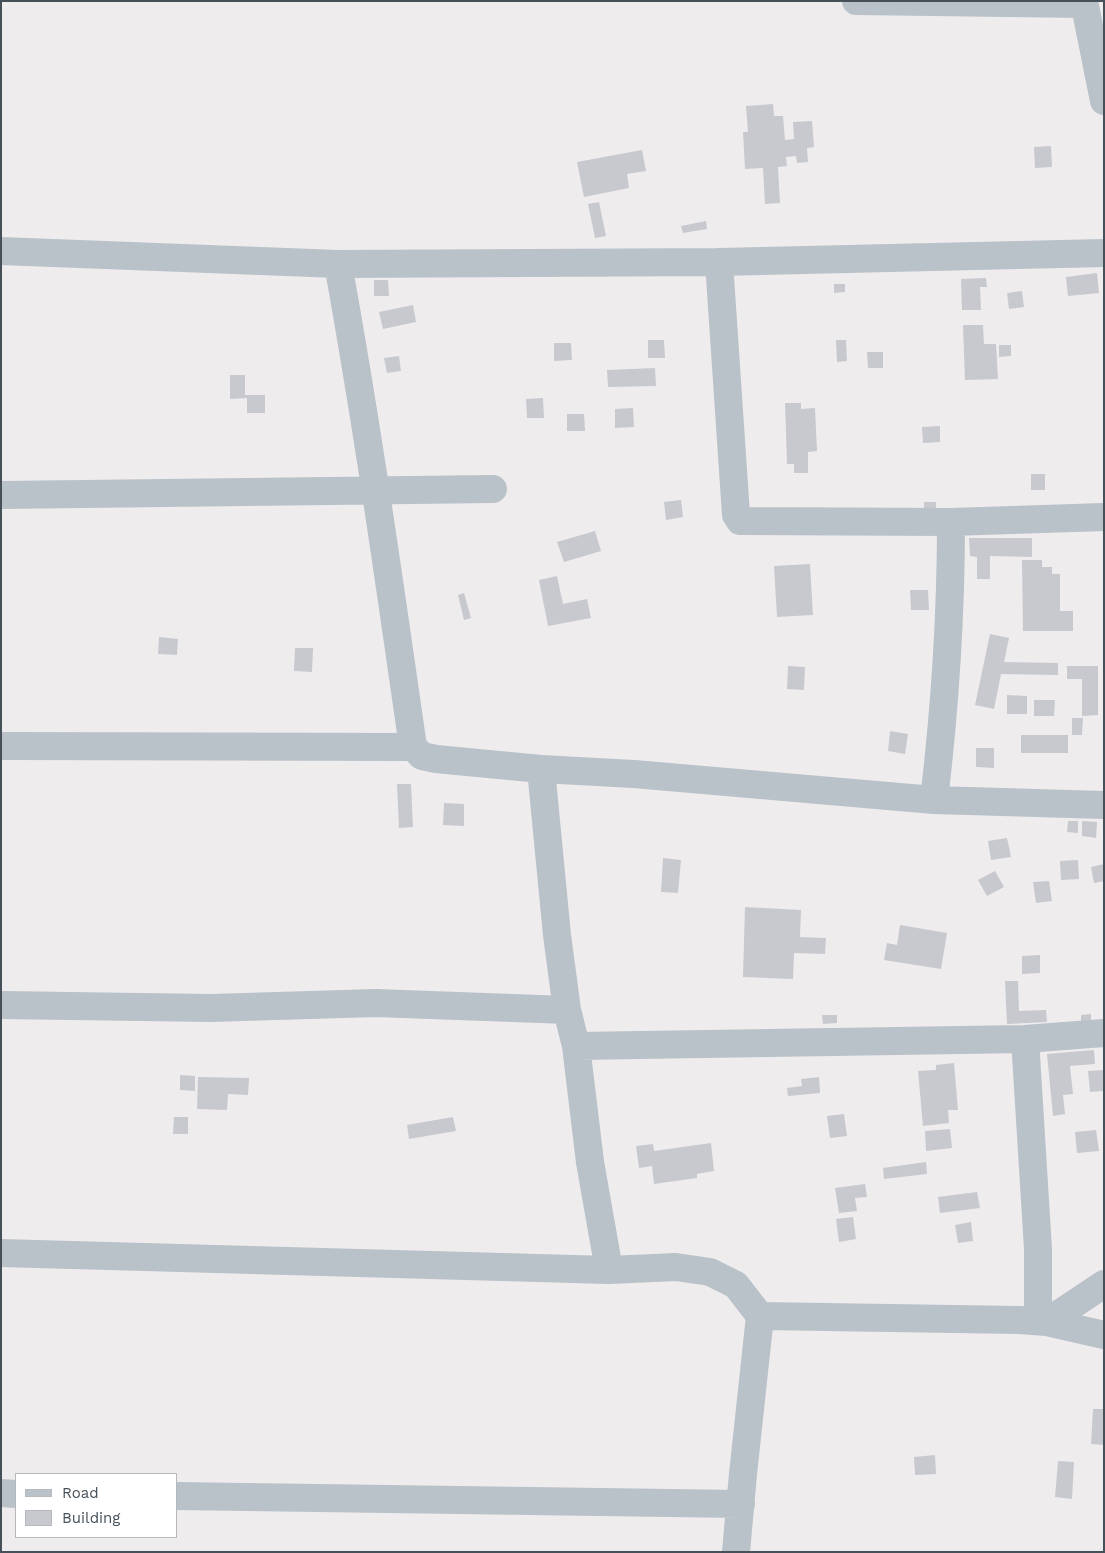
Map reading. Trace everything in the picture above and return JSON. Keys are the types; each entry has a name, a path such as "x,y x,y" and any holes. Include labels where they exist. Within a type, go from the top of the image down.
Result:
{"street":[{"path":"856,1 1084,2 1104,101"},
{"path":"1,251 338,264 719,262 1104,253"},
{"path":"719,262 736,515 740,521 952,522 1104,517"},
{"path":"338,264 355,353 413,747 422,756 541,769 634,774 934,800 1104,805"},
{"path":"1,495 493,490"},
{"path":"934,800 947,675 952,522"},
{"path":"1,746 413,747"},
{"path":"541,769 557,935 567,1010 576,1046 590,1162 609,1270"},
{"path":"1,1004 211,1008 376,1003 567,1010"},
{"path":"576,1046 1025,1038 1104,1033"},
{"path":"1025,1038 1043,1322"},
{"path":"1,1253 609,1270 676,1267 710,1272 736,1286 760,1316 736,1552"},
{"path":"1043,1322 1104,1284"},
{"path":"760,1316 1043,1322 1104,1335"},
{"path":"1,1493 15,1494"},
{"path":"178,1496 741,1504"}],"building":[{"path":"773,104 774,116 783,116 785,140 794,139 793,122 812,121 814,147 807,148 808,162 797,163 796,156 786,157 787,166 778,167 780,203 765,204 763,168 745,169 743,132 748,132 746,106"},
{"path":"1051,146 1052,167 1035,168 1034,147"},
{"path":"642,150 646,171 627,174 629,188 584,197 577,162"},
{"path":"599,202 606,236 595,238 588,204"},
{"path":"706,221 707,229 683,233 681,226"},
{"path":"1097,273 1099,293 1068,296 1066,277"},
{"path":"986,278 987,287 980,287 981,310 962,310 961,279"},
{"path":"374,280 388,280 389,296 374,296"},
{"path":"834,284 845,284 845,292 834,293"},
{"path":"1022,291 1024,307 1009,309 1007,293"},
{"path":"413,305 416,322 383,329 379,312"},
{"path":"963,325 983,325 984,344 996,344 998,379 965,380"},
{"path":"648,340 664,340 665,358 648,358"},
{"path":"836,340 846,340 847,361 837,362"},
{"path":"554,343 571,343 572,360 554,361"},
{"path":"999,345 1011,345 1011,356 999,357"},
{"path":"867,352 883,352 883,368 868,368"},
{"path":"399,356 401,371 387,373 384,358"},
{"path":"655,368 656,386 608,387 607,370"},
{"path":"230,375 245,375 245,395 265,395 265,413 247,413 247,398 230,399"},
{"path":"543,398 544,418 527,418 526,399"},
{"path":"785,403 801,403 801,409 815,408 817,451 808,452 808,473 794,473 794,464 787,464"},
{"path":"633,408 634,427 615,428 615,409"},
{"path":"567,414 584,414 585,431 567,431"},
{"path":"940,426 940,442 923,443 922,427"},
{"path":"1031,474 1045,474 1045,490 1031,490"},
{"path":"681,500 683,517 666,520 664,502"},
{"path":"924,502 936,502 936,512 924,512"},
{"path":"595,531 601,551 564,562 557,542"},
{"path":"969,538 1032,538 1032,557 990,556 990,579 977,579 977,557 970,556"},
{"path":"1022,560 1042,560 1042,567 1052,567 1052,574 1060,574 1060,611 1073,611 1073,631 1023,631"},
{"path":"810,564 813,615 777,617 774,566"},
{"path":"557,576 563,604 587,599 591,618 548,626 539,580"},
{"path":"910,590 928,590 929,610 911,610"},
{"path":"464,593 471,618 464,620 458,595"},
{"path":"990,634 1009,638 1004,662 1058,663 1058,675 1001,674 994,709 975,705"},
{"path":"159,637 178,639 177,655 158,654"},
{"path":"295,648 313,648 312,672 294,671"},
{"path":"788,666 805,667 804,690 787,689"},
{"path":"1067,666 1098,666 1098,715 1082,716 1082,679 1067,679"},
{"path":"1007,695 1027,696 1027,714 1007,714"},
{"path":"1034,700 1055,700 1054,716 1034,716"},
{"path":"1072,718 1083,718 1082,735 1072,735"},
{"path":"890,731 908,734 905,754 888,751"},
{"path":"1021,735 1068,735 1068,753 1021,753"},
{"path":"976,748 994,748 994,768 976,767"},
{"path":"397,784 411,784 413,827 399,828"},
{"path":"444,803 464,804 464,826 443,825"},
{"path":"1068,821 1078,821 1078,833 1067,832"},
{"path":"1082,821 1097,822 1096,838 1082,836"},
{"path":"1007,838 1011,857 991,860 988,841"},
{"path":"663,858 681,860 678,893 661,892"},
{"path":"1078,860 1079,879 1061,880 1060,861"},
{"path":"1104,864 1104,881 1094,883 1091,867"},
{"path":"995,871 1004,887 987,896 978,880"},
{"path":"1049,881 1052,901 1036,903 1033,882"},
{"path":"745,907 801,910 800,937 826,938 825,954 794,953 793,979 743,977"},
{"path":"900,925 947,933 941,969 884,960 887,943 897,945"},
{"path":"1040,955 1040,973 1022,974 1022,956"},
{"path":"1005,981 1018,981 1019,1011 1046,1010 1047,1022 1007,1024"},
{"path":"1091,1014 1091,1021 1081,1021 1081,1015"},
{"path":"822,1015 837,1015 837,1023 823,1024"},
{"path":"1094,1050 1095,1064 1070,1066 1073,1094 1063,1095 1065,1114 1053,1116 1047,1054"},
{"path":"954,1063 958,1110 948,1110 949,1123 923,1126 918,1071 936,1070 936,1065"},
{"path":"1104,1070 1104,1091 1090,1092 1088,1071"},
{"path":"180,1075 195,1076 195,1091 180,1090"},
{"path":"198,1077 249,1078 248,1095 228,1094 227,1110 197,1109"},
{"path":"819,1077 820,1093 788,1096 787,1088 802,1086 801,1079"},
{"path":"844,1114 847,1136 830,1138 827,1116"},
{"path":"174,1117 188,1117 188,1134 173,1134"},
{"path":"453,1117 456,1131 409,1139 407,1125"},
{"path":"950,1129 952,1148 926,1151 925,1131"},
{"path":"1096,1130 1099,1151 1077,1153 1075,1132"},
{"path":"711,1143 714,1171 697,1174 697,1178 654,1184 652,1166 639,1168 636,1146 653,1144 654,1151"},
{"path":"926,1162 927,1174 884,1179 883,1168"},
{"path":"865,1184 867,1197 855,1198 857,1211 839,1213 835,1188"},
{"path":"977,1192 980,1208 940,1213 938,1197"},
{"path":"853,1217 856,1239 839,1242 836,1219"},
{"path":"971,1222 973,1241 958,1243 955,1225"},
{"path":"1093,1409 1104,1409 1104,1445 1091,1444"},
{"path":"935,1455 936,1474 915,1475 914,1457"},
{"path":"1058,1461 1074,1462 1072,1499 1055,1497"}]}
